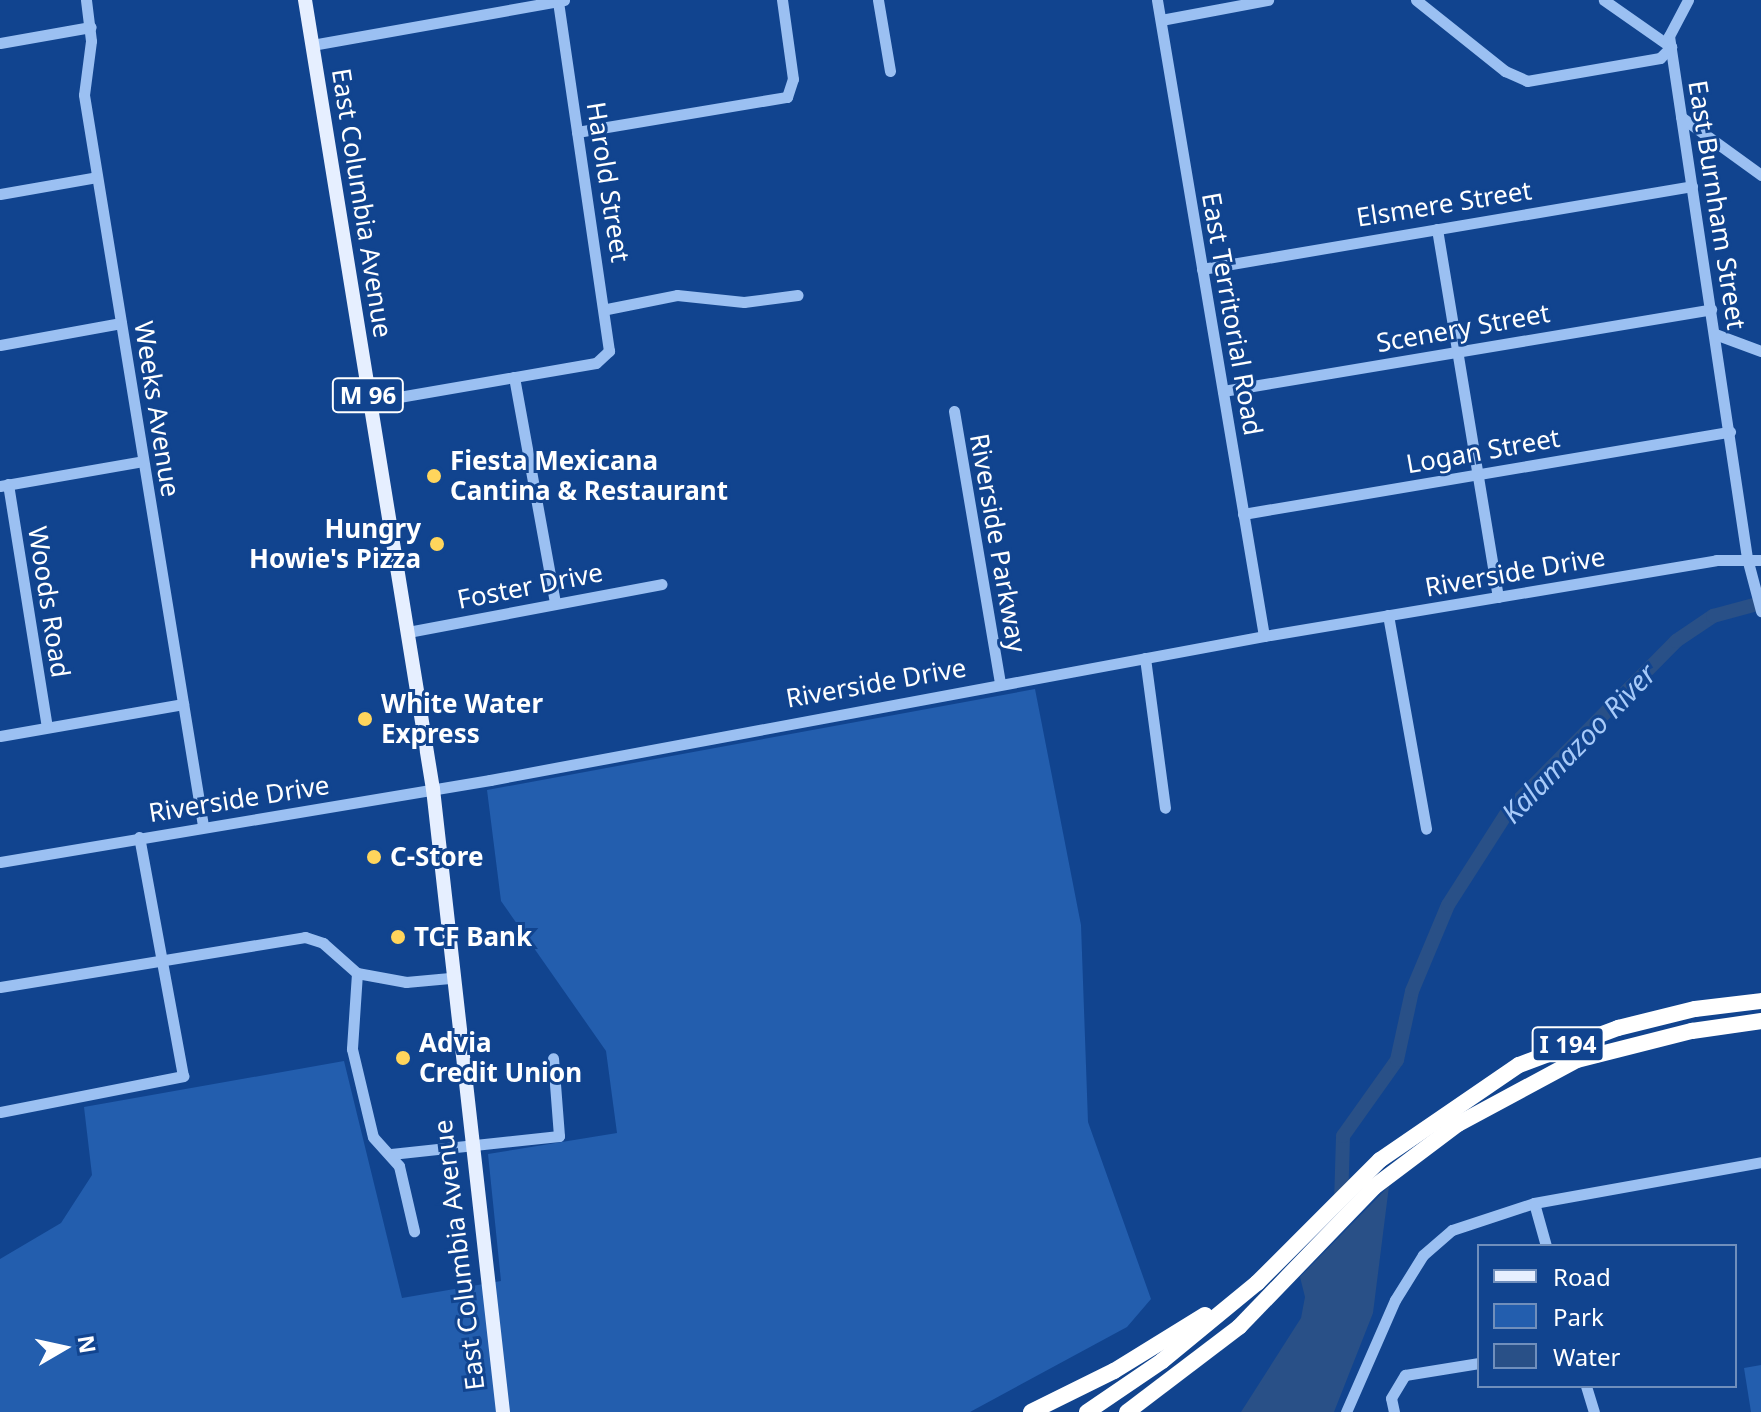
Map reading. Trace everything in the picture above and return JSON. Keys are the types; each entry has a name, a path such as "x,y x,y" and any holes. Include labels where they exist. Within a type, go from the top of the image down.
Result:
{"highway":[{"name":"I 194","path":"1087,1412 1162,1361 1257,1283 1350,1188 1399,1146 1519,1065 1565,1045 1695,1009 1761,1001"},
{"name":"I 194","path":"1127,1412 1239,1327 1362,1199 1458,1124 1577,1060 1692,1031 1761,1021"},
{"path":"1031,1412 1114,1371 1257,1283"}],"main road":[{"name":"East Columbia Avenue","path":"305,0 433,789 450,978 503,1412"}],"street":[{"name":"Weeks Avenue","path":"86,0 91,27 83,83 203,826"},
{"path":"577,132 787,97 793,79 782,0"},
{"path":"878,0 890,71"},
{"name":"East Territorial Road","path":"1157,0 1264,636"},
{"path":"1161,20 1268,0"},
{"path":"1416,0 1505,71 1527,81 1660,58 1671,47 1604,0"},
{"name":"East Burnham Street","path":"1688,0 1671,24 1671,47 1747,558 1761,611"},
{"path":"312,45 561,1"},
{"name":"Harold Street","path":"514,377 596,363 609,351 607,309 577,132 561,1"},
{"path":"0,43 91,27"},
{"path":"1681,117 1760,172"},
{"path":"0,194 97,177"},
{"name":"Elsmere Street","path":"1202,269 1692,186"},
{"path":"1437,229 1498,597"},
{"path":"607,309 677,295 744,302 798,295"},
{"name":"Scenery Street","path":"1223,391 1711,309"},
{"path":"0,345 121,323"},
{"path":"1715,334 1761,351"},
{"path":"370,402 514,377 555,603"},
{"name":"Riverside Parkway","path":"954,411 1000,683"},
{"name":"Logan Street","path":"1243,514 1730,432"},
{"path":"4,485 143,461"},
{"name":"Woods Road","path":"4,485 47,727"},
{"name":"Riverside Drive","path":"0,862 433,789 1264,636 1747,558 1761,560"},
{"name":"Foster Drive","path":"408,632 661,584"},
{"path":"1388,615 1426,829"},
{"path":"1145,658 1165,808"},
{"path":"0,736 183,704"},
{"path":"0,1112 183,1076 158,960 139,837"},
{"path":"0,987 305,937 323,943 357,973 406,982 450,978"},
{"path":"357,973 352,1049 373,1137 391,1154 414,1231"},
{"path":"391,1154 559,1136 553,1058"},
{"path":"1346,1412 1378,1334 1423,1255 1452,1230 1534,1203 1761,1162"},
{"path":"1534,1203 1545,1244"},
{"path":"1394,1412 1391,1398 1405,1375 1477,1363"},
{"path":"1587,1388 1594,1412"}],"green space":[{"path":"1035,689 1081,925 1088,1122 1151,1299 1127,1327 970,1412 0,1412 0,1259 61,1223 92,1175 84,1107 344,1061 402,1298 501,1281 488,1154 617,1133 606,1051 501,901 487,790"},
{"path":"1761,1365 1761,1412 1751,1412 1744,1368"}],"water":[{"path":"1389,1186 1373,1313 1334,1412 1241,1412 1301,1318 1305,1297 1300,1277"}],"waterway":[{"name":"Kalamazoo River","path":"1341,1204 1343,1136 1397,1060 1412,991 1448,905 1508,811 1676,641 1713,616 1761,603"}],"place":[{"name":"Fiesta Mexicana Cantina & Restaurant","path":"434,476"},
{"name":"Hungry Howie's Pizza","path":"437,544"},
{"name":"White Water Express","path":"365,719"},
{"name":"C-Store","path":"374,857"},
{"name":"TCF Bank","path":"398,937"},
{"name":"Advia Credit Union","path":"403,1058"}]}
